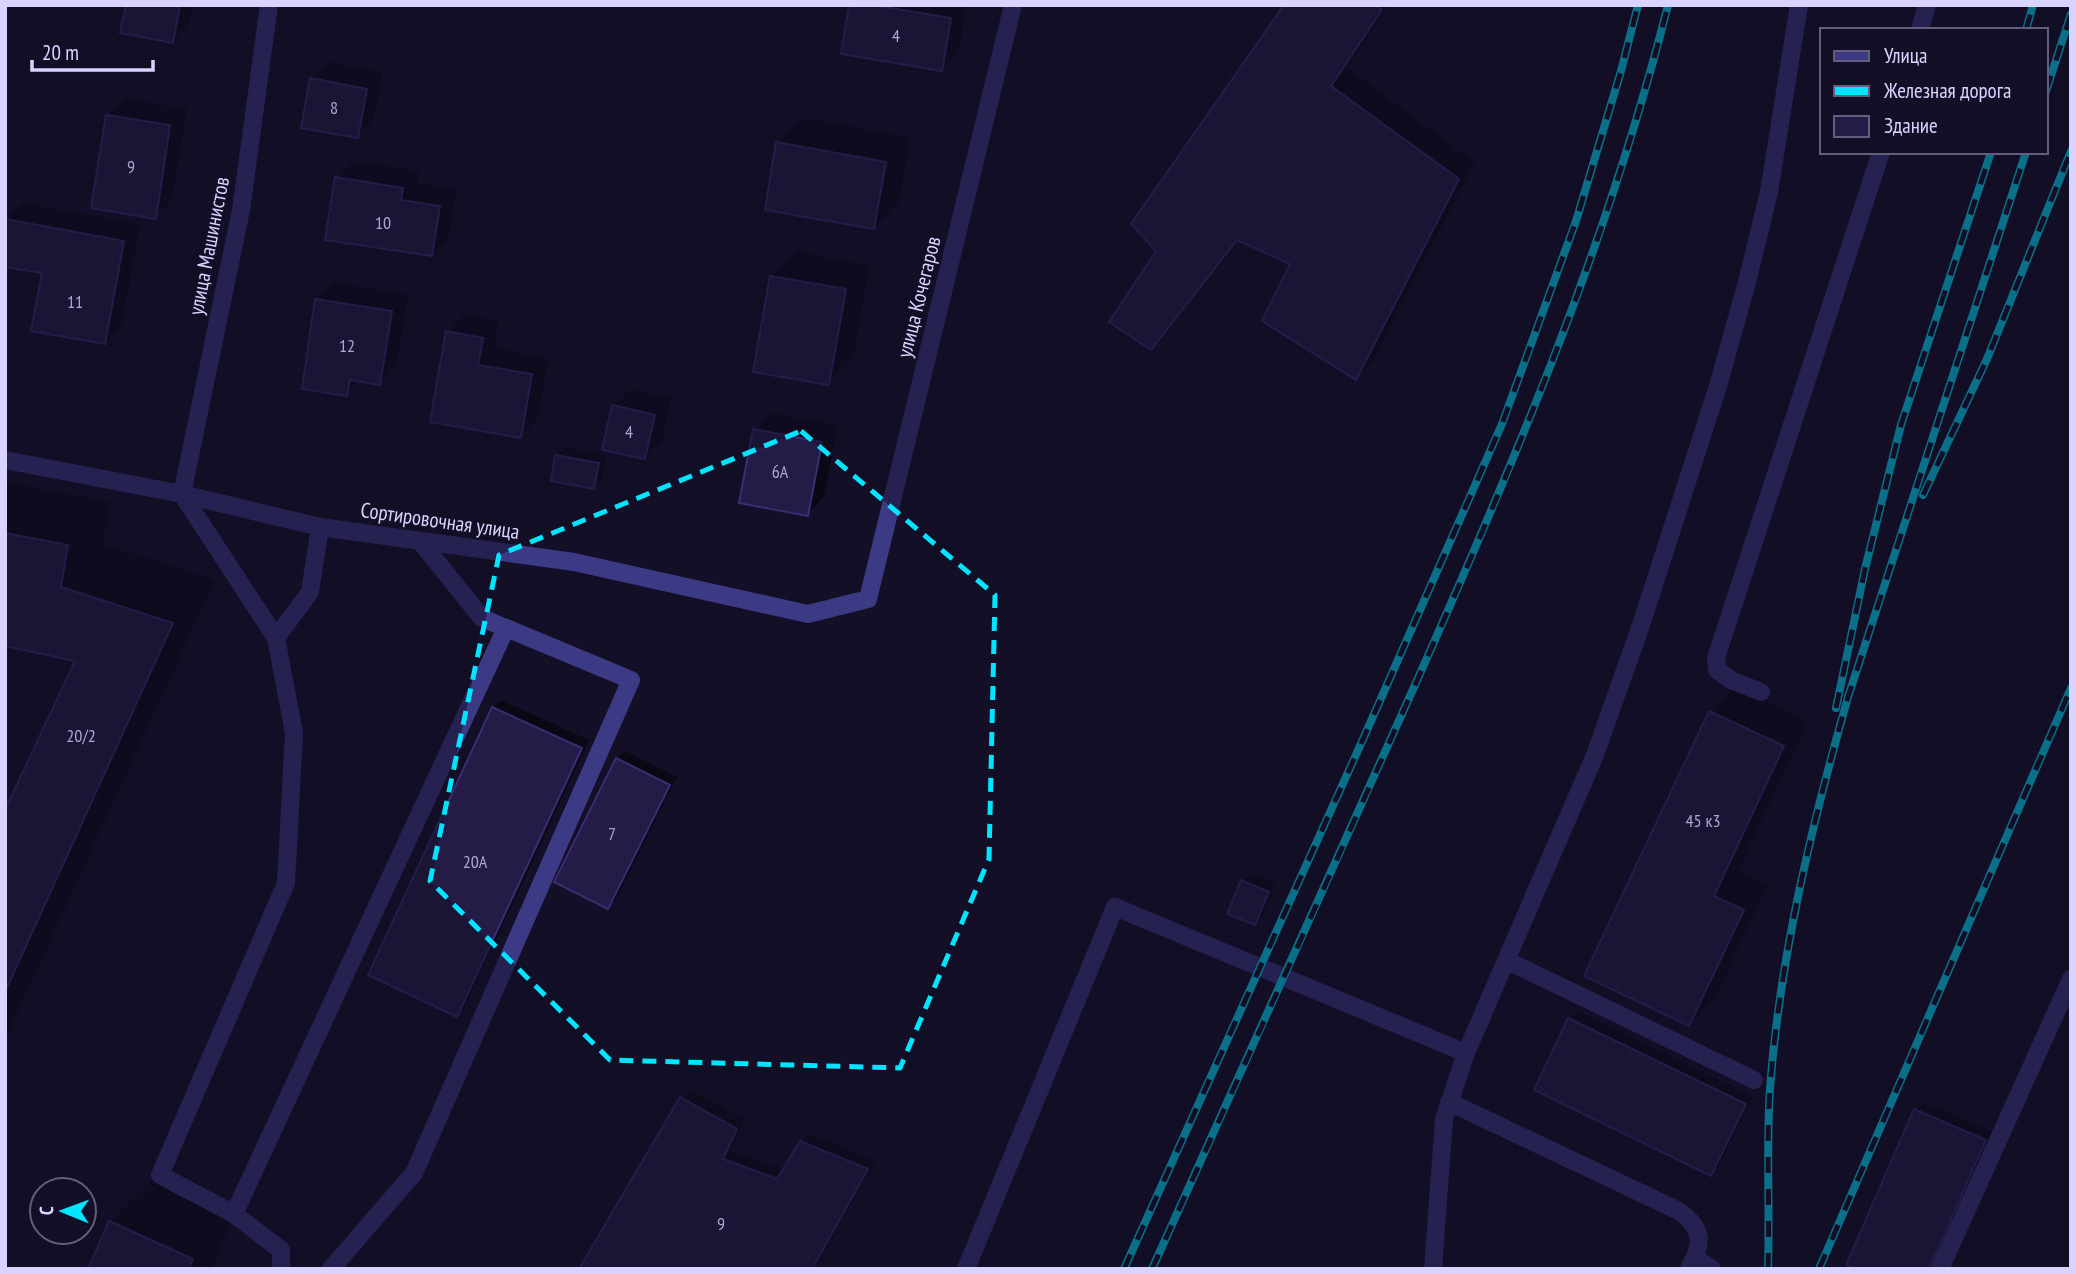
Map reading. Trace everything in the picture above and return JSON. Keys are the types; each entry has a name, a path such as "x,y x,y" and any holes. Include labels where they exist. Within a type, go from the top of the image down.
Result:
{"street":[{"name":"улица Машинистов","path":"181,494 241,211 269,5"},
{"name":"улица Кочегаров","path":"868,599 1013,5"},
{"path":"1433,1269 1442,1140 1449,1102 1466,1053 1594,755 1641,625 1718,386 1769,192 1799,5"},
{"path":"1921,28 1927,5"},
{"path":"1761,692 1731,680 1717,670 1716,658 1880,154"},
{"name":"Сортировочная улица","path":"5,460 181,494 320,527 574,562 808,614 868,599"},
{"path":"181,494 276,638 294,733 286,883 160,1175 234,1214 281,1250 281,1269"},
{"path":"276,638 310,592 320,527"},
{"path":"331,1269 414,1173 631,680 482,618 420,541"},
{"path":"234,1214 506,628"},
{"path":"966,1269 1115,907 1466,1053"},
{"path":"1506,960 1754,1080"},
{"path":"1940,1269 2071,979"},
{"path":"1449,1102 1679,1211 1696,1226 1699,1247 1692,1264 1712,1269"}],"highlighted area":[{"path":"801,431 995,595 989,859 900,1068 610,1060 430,881 499,555"}],"building":[{"path":"126,5 180,5 173,43 120,33"},
{"path":"849,5 873,5 951,18 942,71 841,54"},
{"path":"1284,5 1376,5 1382,10 1331,86 1459,179 1356,380 1262,321 1290,264 1237,240 1151,350 1109,322 1156,251 1131,224"},
{"path":"310,78 367,89 358,138 301,128"},
{"path":"106,115 170,125 156,219 91,208"},
{"path":"776,142 886,162 874,229 765,210"},
{"path":"335,177 403,188 401,200 440,206 432,256 325,240"},
{"path":"5,219 124,241 105,344 31,331 42,273 5,267"},
{"path":"770,276 846,289 829,385 753,372"},
{"path":"315,299 392,311 380,385 350,380 347,396 302,389"},
{"path":"446,331 483,338 478,365 532,374 521,438 430,422"},
{"path":"612,405 655,415 645,459 602,450"},
{"path":"753,429 822,442 808,516 739,503"},
{"path":"555,455 599,463 594,489 551,481"},
{"path":"5,533 68,545 61,587 173,623 5,992 5,810 75,661 5,646"},
{"path":"492,707 582,748 457,1017 368,975"},
{"path":"1709,711 1784,746 1714,896 1744,910 1689,1026 1584,976"},
{"path":"616,758 670,785 608,909 554,882"},
{"path":"1241,880 1269,892 1255,925 1227,914"},
{"path":"1568,1018 1746,1104 1711,1176 1534,1090"},
{"path":"680,1097 737,1129 723,1159 777,1179 800,1141 868,1169 812,1269 579,1269"},
{"path":"1914,1109 1986,1140 1929,1269 1855,1269 1846,1265"},
{"path":"109,1221 193,1259 189,1269 88,1269"}],"railway":[{"path":"1124,1269 1502,424 1576,221 1638,5"},
{"path":"1152,1269 1406,705 1518,447 1616,185 1668,5"},
{"path":"2027,28 2033,5"},
{"path":"2048,85 2071,14"},
{"path":"1923,495 1987,359 2071,151"},
{"path":"1836,708 1865,569 1901,425 1990,154"},
{"path":"1768,1269 1770,1088 1781,989 1810,842 1848,697 2025,154"},
{"path":"1819,1269 2071,688"}]}
